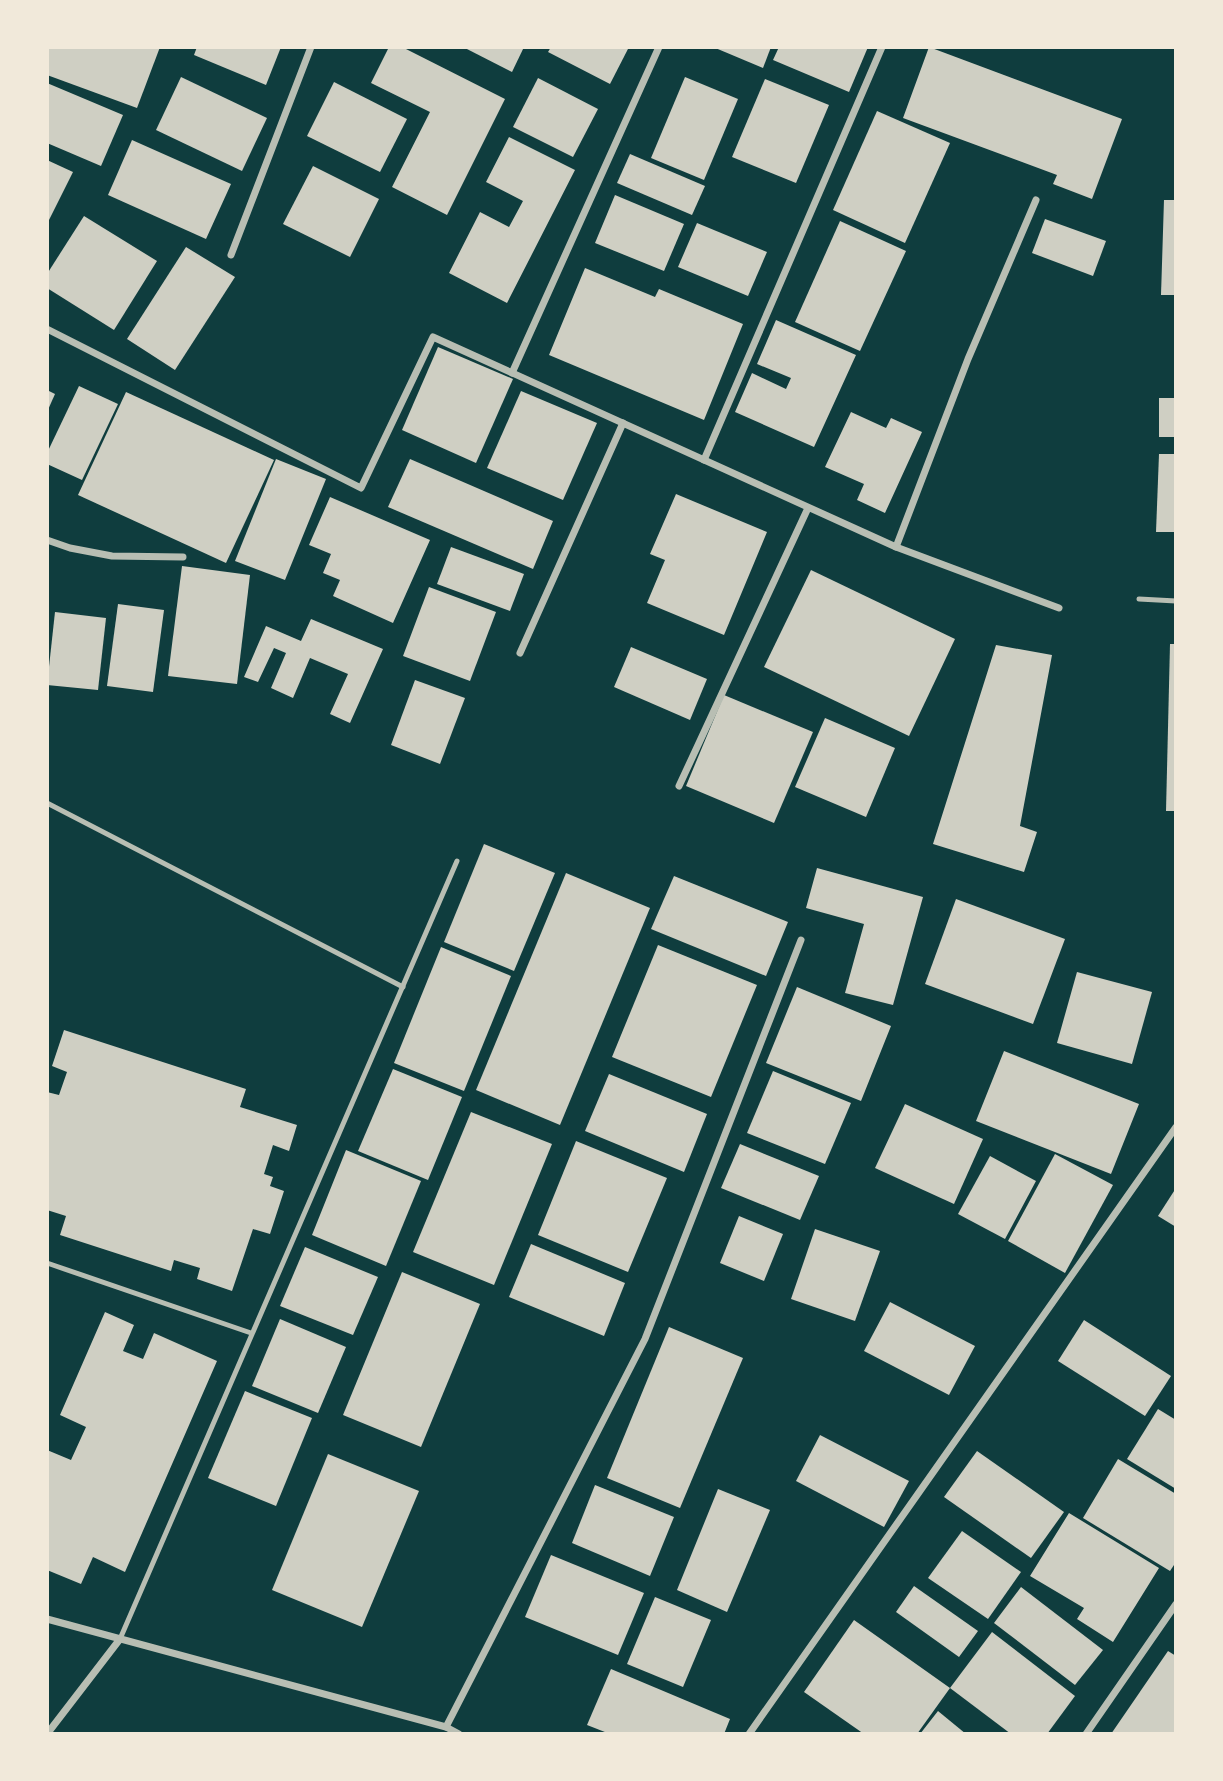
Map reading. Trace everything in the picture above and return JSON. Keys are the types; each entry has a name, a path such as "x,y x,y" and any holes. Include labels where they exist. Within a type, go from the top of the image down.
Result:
{"street":[{"path":"231,255 312,47"},
{"path":"512,373 659,47"},
{"path":"704,460 882,47"},
{"path":"896,547 968,359 1036,200"},
{"path":"47,329 361,488 433,337 896,547 1059,608"},
{"path":"520,653 623,423"},
{"path":"679,786 808,508"},
{"path":"47,540 70,548 112,556 183,557"},
{"path":"446,1727 645,1339 801,940"},
{"path":"749,1734 1176,1127"},
{"path":"1086,1734 1176,1604"},
{"path":"47,1619 446,1727 459,1734"},
{"path":"47,1734 120,1639"}],"lane":[{"path":"1139,599 1176,601"},
{"path":"47,803 403,987"},
{"path":"120,1639 457,860"},
{"path":"47,1263 251,1333"}],"building":[{"path":"47,47 160,47 137,108 47,75"},
{"path":"197,47 281,47 266,85 194,55"},
{"path":"389,47 402,47 505,99 447,215 392,187 430,112 371,83"},
{"path":"463,47 524,47 512,72"},
{"path":"551,47 629,47 610,84 548,52"},
{"path":"713,47 771,47 763,68"},
{"path":"779,47 868,47 849,92 773,60"},
{"path":"929,47 1122,119 1092,199 1053,184 1057,175 903,118"},
{"path":"181,77 267,118 242,171 156,130"},
{"path":"685,77 738,99 704,180 651,158"},
{"path":"538,78 598,109 573,157 513,127"},
{"path":"765,79 829,105 796,183 732,157"},
{"path":"334,82 407,119 380,172 307,136"},
{"path":"47,83 123,115 101,166 47,143"},
{"path":"877,111 950,143 905,243 833,210"},
{"path":"509,137 575,170 507,303 449,273 480,212 509,227 523,201 486,182"},
{"path":"132,140 231,184 206,239 108,195"},
{"path":"630,154 705,186 692,215 617,183"},
{"path":"47,160 73,172 47,224"},
{"path":"313,166 379,199 350,257 283,224"},
{"path":"615,195 684,224 664,271 595,243"},
{"path":"1164,200 1176,200 1176,295 1161,295"},
{"path":"84,216 157,261 114,330 47,288 47,274"},
{"path":"1045,219 1106,241 1093,276 1032,253"},
{"path":"840,221 906,251 860,351 795,322"},
{"path":"697,223 767,252 748,296 678,267"},
{"path":"186,247 235,277 175,370 127,339"},
{"path":"585,268 655,297 659,289 743,324 704,420 549,355"},
{"path":"776,320 856,355 814,447 735,412 752,373 786,389 791,378 757,364"},
{"path":"438,347 513,379 476,463 402,430"},
{"path":"79,386 118,404 82,480 47,464 47,453"},
{"path":"47,390 55,394 47,412"},
{"path":"521,391 597,423 563,500 487,468"},
{"path":"126,392 274,460 226,563 78,495"},
{"path":"1159,398 1176,398 1176,437 1159,437"},
{"path":"851,412 886,428 891,418 922,432 885,513 857,500 864,484 825,467"},
{"path":"1159,454 1176,454 1176,532 1156,532"},
{"path":"276,459 326,479 285,580 235,561"},
{"path":"410,459 553,521 533,569 388,507"},
{"path":"676,494 767,532 724,635 647,603 665,560 650,554"},
{"path":"330,497 430,540 393,623 333,596 340,580 323,573 331,554 309,545"},
{"path":"451,547 524,574 510,611 437,584"},
{"path":"182,566 250,575 237,684 168,676"},
{"path":"811,570 955,639 909,736 764,667"},
{"path":"429,587 496,612 470,681 403,656"},
{"path":"118,604 164,610 153,692 107,686"},
{"path":"55,612 106,618 98,690 47,685"},
{"path":"311,619 383,649 350,723 330,714 348,674 310,658 293,698 271,688 286,653 274,648 258,682 244,677 266,626 301,641"},
{"path":"1170,644 1176,644 1176,811 1166,811"},
{"path":"996,645 1052,655 1020,826 1037,832 1024,872 933,844"},
{"path":"631,647 707,679 690,720 614,687"},
{"path":"415,680 465,698 440,764 391,745"},
{"path":"724,695 813,732 774,823 686,786"},
{"path":"825,718 895,748 866,817 795,787"},
{"path":"484,844 555,873 514,971 444,942"},
{"path":"817,868 923,897 893,1005 845,993 864,924 806,908"},
{"path":"566,873 650,908 560,1125 476,1090"},
{"path":"674,876 788,922 766,976 651,929"},
{"path":"956,899 1065,939 1033,1024 925,984"},
{"path":"658,945 757,985 711,1097 612,1057"},
{"path":"441,947 511,976 464,1091 394,1063"},
{"path":"1077,972 1152,992 1132,1064 1057,1043"},
{"path":"797,987 891,1026 861,1101 766,1063"},
{"path":"64,1030 246,1089 240,1107 297,1125 289,1151 273,1145 264,1174 273,1177 270,1186 284,1191 270,1234 253,1229 232,1291 197,1279 200,1268 174,1260 171,1271 60,1235 66,1216 47,1210 47,1092 59,1095 67,1072 52,1066"},
{"path":"1004,1051 1139,1104 1111,1174 976,1121"},
{"path":"393,1069 462,1097 428,1180 358,1151"},
{"path":"773,1071 851,1103 825,1164 747,1133"},
{"path":"609,1074 707,1114 684,1172 585,1131"},
{"path":"905,1104 983,1139 954,1204 875,1168"},
{"path":"471,1112 552,1144 494,1285 413,1252"},
{"path":"576,1141 667,1178 628,1272 538,1235"},
{"path":"740,1144 819,1176 800,1220 721,1188"},
{"path":"346,1150 421,1181 386,1266 312,1235"},
{"path":"1055,1154 1113,1185 1065,1273 1008,1241"},
{"path":"990,1156 1036,1181 1005,1239 958,1214"},
{"path":"1176,1188 1176,1227 1158,1216"},
{"path":"739,1216 783,1234 764,1281 720,1263"},
{"path":"815,1229 880,1251 855,1321 791,1299"},
{"path":"531,1244 625,1283 604,1336 509,1297"},
{"path":"305,1247 378,1277 353,1335 280,1306"},
{"path":"402,1272 480,1304 421,1447 343,1415"},
{"path":"890,1302 975,1346 949,1395 864,1351"},
{"path":"105,1312 134,1325 123,1351 143,1359 154,1333 217,1361 125,1572 93,1557 81,1584 47,1570 47,1450 71,1460 86,1427 60,1415"},
{"path":"280,1319 346,1347 318,1413 252,1386"},
{"path":"1084,1320 1171,1376 1145,1416 1058,1361"},
{"path":"669,1327 743,1358 680,1508 607,1478"},
{"path":"245,1391 312,1418 276,1506 208,1478"},
{"path":"1158,1409 1176,1420 1176,1489 1127,1459"},
{"path":"820,1435 909,1481 884,1527 796,1481"},
{"path":"977,1451 1064,1512 1031,1558 944,1497"},
{"path":"328,1454 419,1491 362,1627 272,1590"},
{"path":"1118,1459 1176,1494 1176,1562 1170,1571 1083,1518"},
{"path":"595,1485 674,1517 650,1576 572,1543"},
{"path":"718,1489 770,1510 727,1612 677,1590"},
{"path":"1069,1513 1159,1568 1113,1642 1077,1619 1084,1608 1030,1576"},
{"path":"962,1531 1021,1572 988,1619 928,1578"},
{"path":"551,1555 644,1593 618,1655 525,1617"},
{"path":"914,1586 978,1631 959,1657 896,1612"},
{"path":"1021,1587 1103,1650 1075,1685 994,1623"},
{"path":"655,1597 711,1620 683,1687 627,1664"},
{"path":"854,1620 950,1688 917,1734 864,1734 804,1692"},
{"path":"992,1632 1075,1696 1047,1734 1011,1734 950,1688"},
{"path":"1168,1651 1176,1656 1176,1734 1111,1734"},
{"path":"611,1669 730,1719 724,1734 610,1734 587,1725"},
{"path":"938,1711 966,1734 920,1734"}]}
